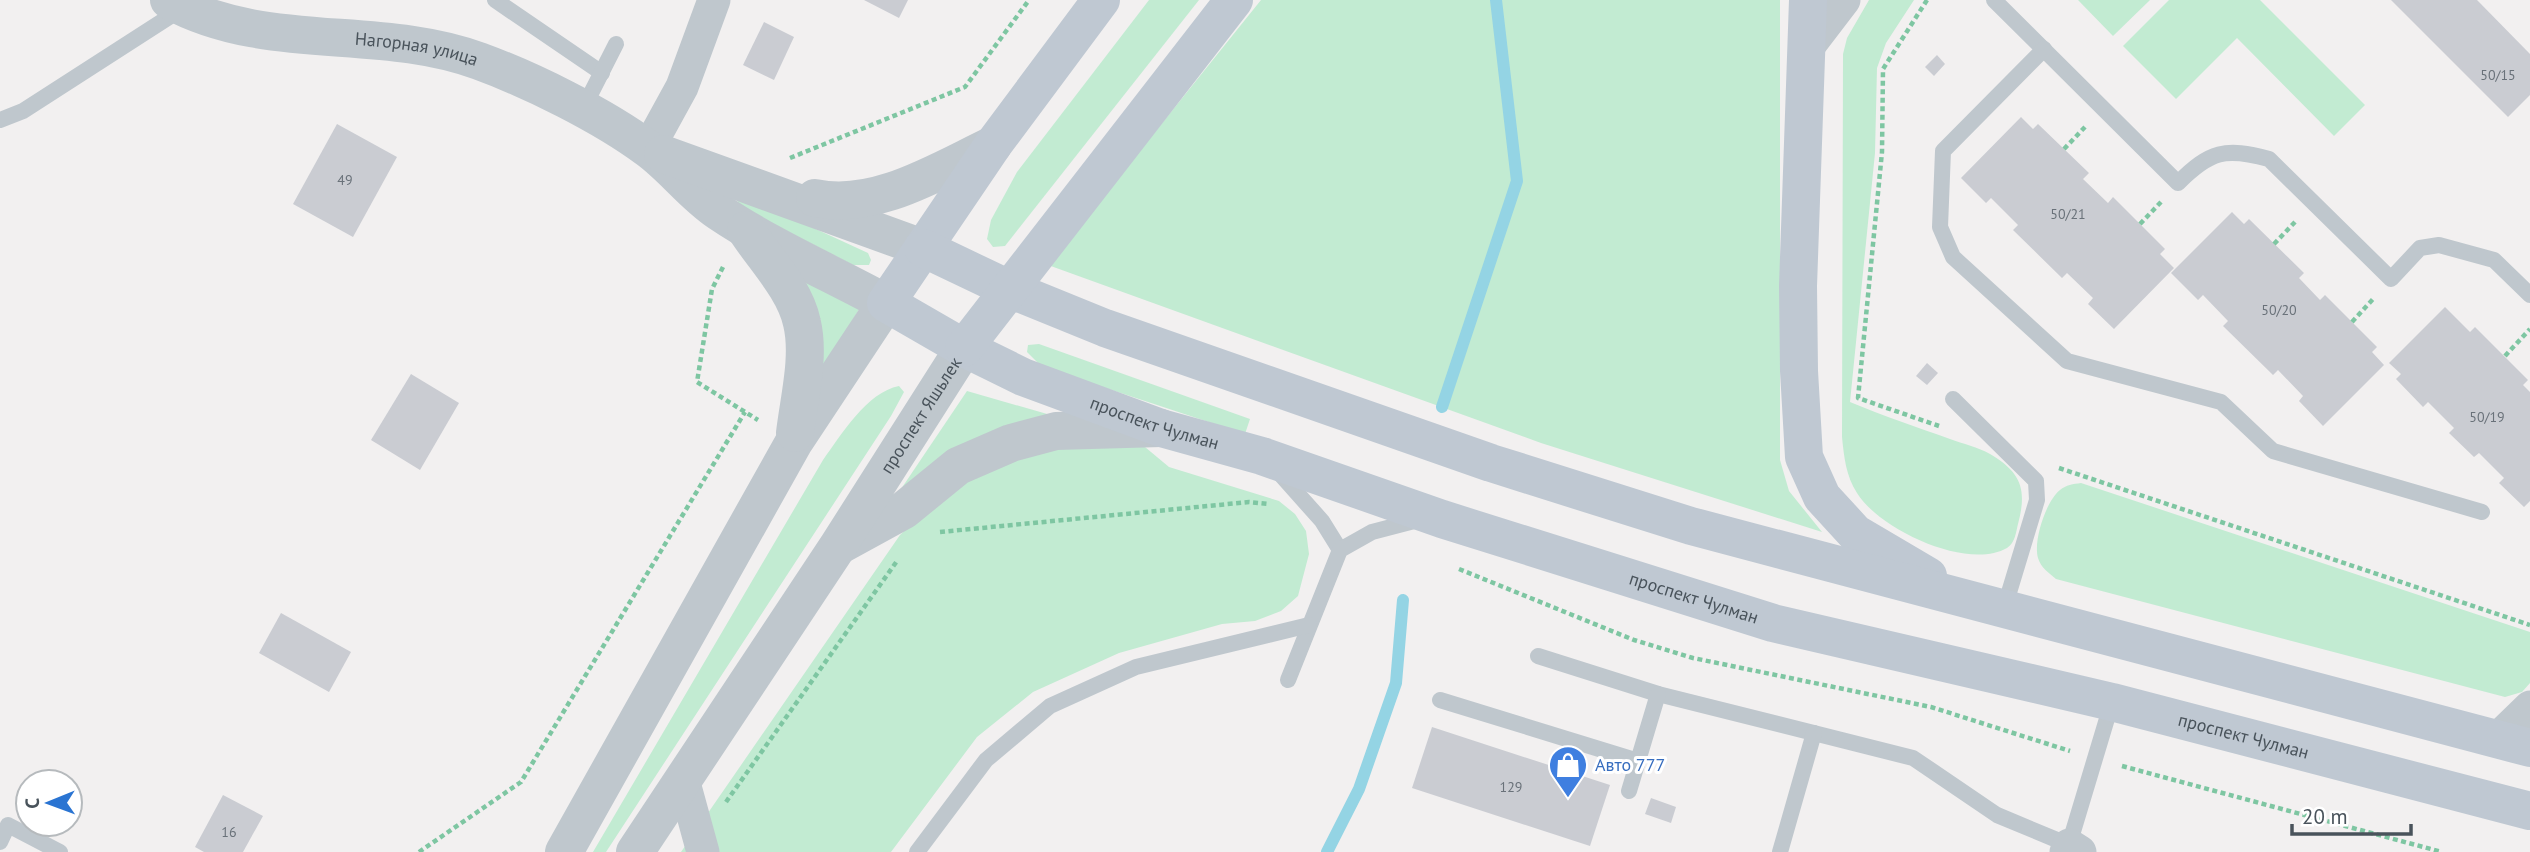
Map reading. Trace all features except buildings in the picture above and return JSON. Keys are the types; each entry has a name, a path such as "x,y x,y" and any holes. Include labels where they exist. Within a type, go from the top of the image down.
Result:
{"main road":[{"path":"886,303 993,145 1101,0"},
{"name":"проспект Яшьлек","path":"964,348 1234,0"},
{"path":"1808,0 1798,286 1798,371 1804,457 1822,497 1855,533 1966,600"},
{"path":"923,248 1009,289 1105,328 1491,463 1691,526 2513,743"},
{"name":"проспект Чулман","path":"886,303 964,348 1023,377 1161,428 1262,456 1442,519 1773,622 2112,702 2530,811"}],"street":[{"path":"648,149 682,87 714,0"},
{"path":"1805,51 1844,0"},
{"name":"Нагорная улица","path":"178,3 251,30 424,46 478,60 583,109 648,149"},
{"path":"763,188 829,201 877,196 993,145"},
{"path":"648,149 763,188 923,248"},
{"path":"564,852 779,433 803,365 802,323 787,288 735,243 716,210 648,149"},
{"path":"735,243 886,303 779,433"},
{"name":"проспект Яшьлек","path":"635,852 838,546 964,348"},
{"path":"838,546 904,510 958,466 1011,443 1056,431 1161,428"},
{"path":"2513,743 2530,707"},
{"path":"683,779 701,846"}],"lane":[{"path":"495,0 602,73"},
{"path":"1994,0 2178,183 2201,160 2223,153 2245,153 2269,159 2391,279 2420,248 2440,246 2494,260 2530,295"},
{"path":"0,120 23,111 178,3"},
{"path":"583,109 617,44"},
{"path":"2044,49 1943,151 1940,227 1953,257 2067,361 2221,402 2273,451 2482,512"},
{"path":"1953,399 2036,481 2037,500 2004,609"},
{"path":"1262,456 1298,491 1339,550"},
{"path":"1289,680 1339,550 1372,532 1406,521 1442,519"},
{"path":"917,852 986,760 1050,706 1136,667 1309,625"},
{"path":"1538,656 1658,694 1913,758 1997,815 2072,850 2112,702"},
{"path":"1629,791 1658,694"},
{"path":"1440,700 1638,761"},
{"path":"1780,852 1814,733"},
{"path":"0,842 8,825 60,852"}],"path":[{"path":"789,158 965,87 1029,0"},
{"path":"1927,0 1883,69 1882,152 1858,398 1946,429"},
{"path":"735,243 712,289 697,382 779,433"},
{"path":"2505,356 2530,329"},
{"path":"419,852 521,782 745,412"},
{"path":"2061,468 2530,625"},
{"path":"933,528 942,533 1248,502 1270,504 1279,510"},
{"path":"701,846 900,557"},
{"path":"1455,567 1634,640 1693,658 1931,707 2096,759 2442,852"}],"green space":[{"path":"1149,0 1199,0 1005,246 993,247 987,239 991,220 1017,172"},
{"path":"1261,0 1780,0 1780,460 1789,491 1822,532 1541,443 1048,265"},
{"path":"1869,0 1914,0 1886,43 1877,68 1875,153 1850,402 1981,449 2009,468 2022,492 2021,512 2012,543 2007,548 1990,554 1970,554 1925,543 1884,520 1868,507 1857,493 1846,466 1842,437 1843,54 1847,38"},
{"path":"2078,0 2150,0 2113,36"},
{"path":"2169,0 2260,0 2365,105 2334,136 2237,38 2176,99 2123,46"},
{"path":"733,191 868,253 871,260 869,265 853,265 740,207"},
{"path":"795,277 864,301 816,382"},
{"path":"1039,344 1250,419 1245,434 1042,367 1027,352 1028,345"},
{"path":"899,386 904,392 891,416 606,852 593,852 823,460 866,405 887,390"},
{"path":"967,391 1061,418 899,492"},
{"path":"1139,442 1169,467 1279,501 1295,514 1306,531 1309,554 1298,596 1281,611 1255,621 1222,624 1119,653 1033,692 977,737 891,852 681,852 900,535 941,495 1017,452"},
{"path":"2081,483 2530,632 2530,683 2522,692 2505,697 2056,579 2038,558 2039,532 2055,495 2065,487"}],"waterway":[{"path":"1442,407 1517,181 1496,0"},
{"path":"1327,852 1359,789 1396,683 1403,600"}],"place":[{"name":"Авто 777","path":"1568,799"}]}
